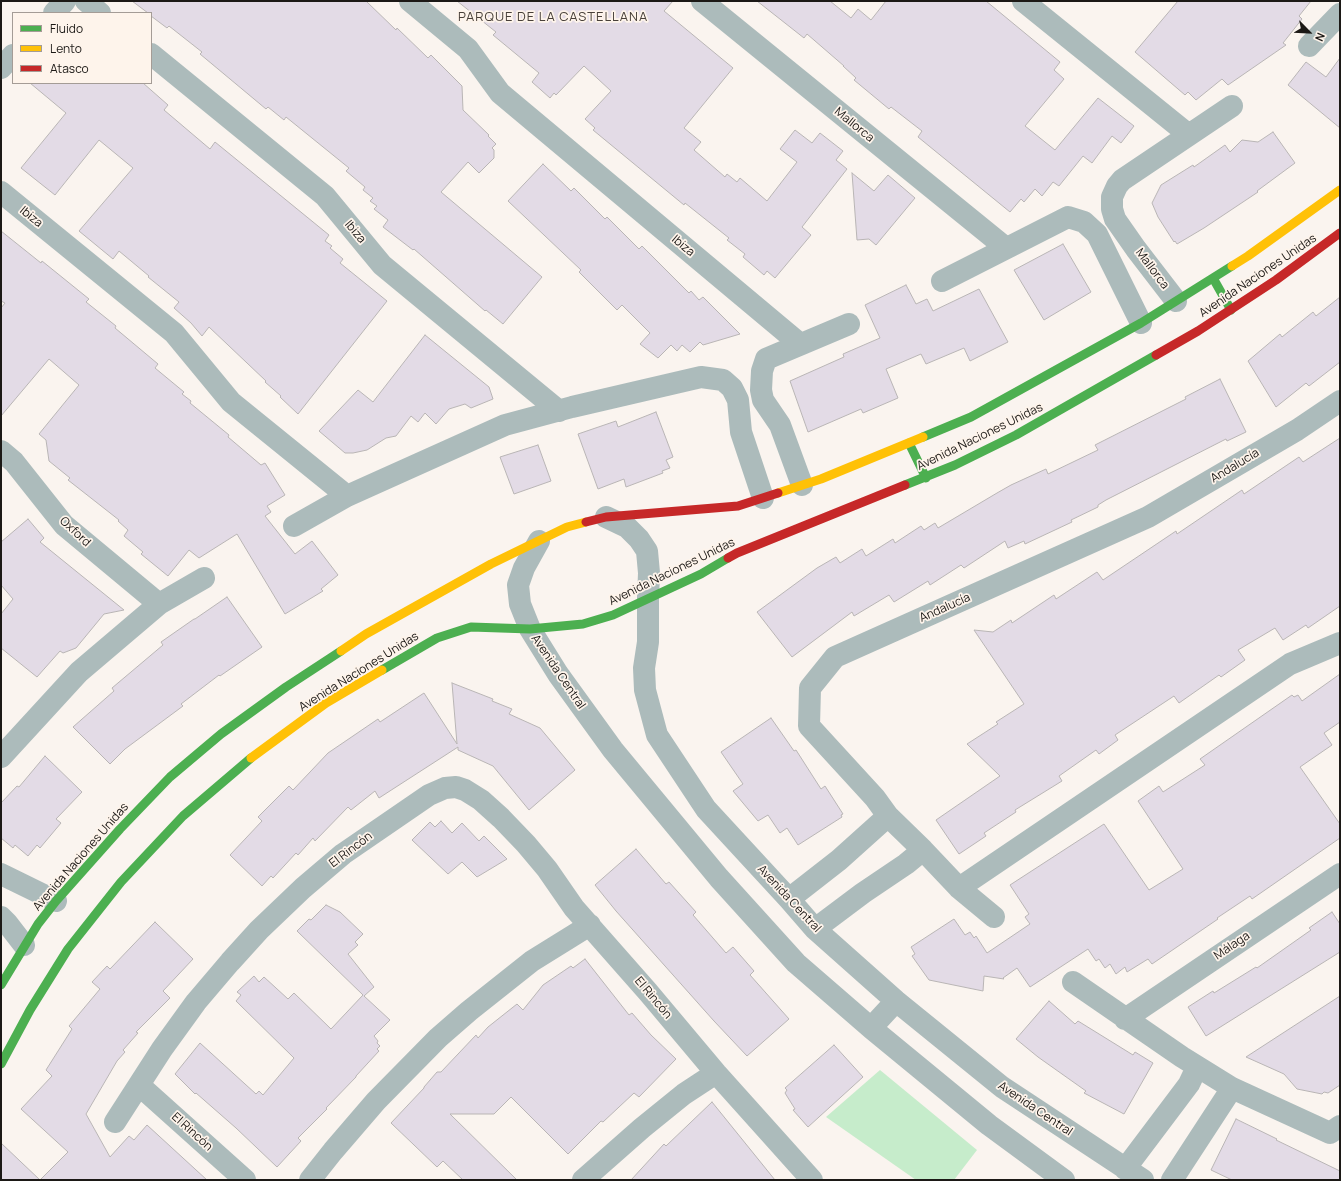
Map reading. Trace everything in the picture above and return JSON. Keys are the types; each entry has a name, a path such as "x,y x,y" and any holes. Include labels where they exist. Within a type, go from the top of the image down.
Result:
{"street":[{"path":"55,12 65,1"},
{"path":"86,1 99,12"},
{"name":"Ibiza","path":"410,1 468,49 500,94 800,344"},
{"name":"Mallorca","path":"702,1 1006,248"},
{"path":"1023,1 1189,135"},
{"path":"1309,46 1340,14"},
{"name":"Ibiza","path":"152,55 325,196 382,265 559,411"},
{"path":"1,68 12,56"},
{"name":"Mallorca","path":"1176,301 1115,219 1112,209 1112,197 1117,186 1122,180 1232,106"},
{"name":"Avenida Naciones Unidas","path":"1,985 24,945 56,901 120,829 170,777 221,734 286,687 366,634 491,564 567,527 606,517 738,506 829,476 971,417 1142,323 1248,256 1340,190"},
{"name":"Ibiza","path":"1,192 174,333 231,402 347,496"},
{"path":"942,281 1068,217 1084,222 1097,234 1142,323"},
{"name":"Avenida Naciones Unidas","path":"1,1064 30,1010 68,949 120,882 183,816 250,759 326,703 437,638 471,626 530,629 583,624 613,615 701,574 737,553 955,465 1016,435 1198,331 1276,280 1340,234"},
{"path":"1213,278 1231,310"},
{"path":"802,485 780,425 763,400 761,390 762,371 766,359 849,324"},
{"path":"294,526 347,496 505,425 701,377 723,380 732,388 738,400 741,432 763,498"},
{"name":"Andalucía","path":"923,850 888,816 875,798 809,726 810,688 835,657 1148,517 1296,430 1340,401"},
{"path":"909,443 926,478"},
{"name":"Oxford","path":"1,451 14,462 64,525 158,604"},
{"name":"Avenida Central","path":"606,517 627,527 639,539 647,551 649,573 648,642 644,668 645,690 657,735 706,809 815,929 896,1001 1002,1087 1134,1174"},
{"name":"Avenida Central","path":"538,541 524,568 518,586 520,604 530,629 558,674 613,750 719,878 796,963 871,1028 989,1125 1064,1180"},
{"path":"5,746 79,672 158,604 204,578"},
{"path":"959,888 1290,664 1340,643"},
{"name":"El Rincón","path":"116,1122 162,1049 196,1002 259,930 303,888 343,854 429,795 445,788 456,787 474,795 501,818 526,844 543,864 574,908 716,1073 812,1180"},
{"path":"789,899 839,860 888,816"},
{"path":"815,929 863,893 906,864 923,850 959,888 994,917"},
{"path":"1,874 56,901"},
{"name":"Málaga","path":"1125,1018 1340,874"},
{"path":"1,917 24,945"},
{"path":"310,1180 332,1151 376,1101 438,1038 468,1011 532,961 590,925"},
{"path":"1073,982 1197,1067 1232,1088 1330,1133 1340,1126"},
{"path":"871,1028 896,1001"},
{"path":"1134,1174 1190,1084 1197,1067"},
{"path":"584,1180 642,1128 684,1094 716,1073"},
{"name":"El Rincón","path":"139,1084 245,1180"},
{"path":"1172,1180 1232,1088"}],"green space":[{"path":"880,1070 977,1150 954,1180 916,1180 826,1117"}],"building":[{"path":"132,1 366,1 428,58 431,55 462,86 463,110 489,135 488,136 496,144 492,148 494,150 494,158 479,173 468,162 441,192 542,277 503,324 486,310 485,311 414,249 413,250 383,227 388,220 374,209 377,206 370,201 373,198 363,190 365,187 346,171 349,168 286,117 284,120 268,107 266,109 200,54 202,52 169,26 167,28 152,17 152,12 147,12"},
{"path":"457,1 673,1 664,11 733,68 684,128 701,142 694,150 725,177 727,174 737,182 740,178 767,201 797,162 780,149 795,130 812,143 820,133 843,151 836,160 847,169 802,227 811,235 775,278 767,271 764,275 743,257 745,254 727,240 729,238 685,203 684,205 593,130 595,128 585,119 611,91 584,66 556,95 554,93 550,98 532,82 539,73 493,35 496,32"},
{"path":"757,1 830,1 851,18 858,9 871,20 886,1 986,1 1060,62 1054,70 1064,79 1025,126 1055,150 1098,98 1134,126 1121,143 1112,136 1092,163 1083,156 1059,186 1053,182 1042,196 1035,189 1024,202 1021,199 1010,212 918,137 922,131 891,107 889,109 854,80 856,78 844,66 807,34 804,38"},
{"path":"1178,1 1311,1 1299,16 1302,19 1283,43 1286,45 1228,85 1222,79 1196,100 1188,92 1185,95 1135,52"},
{"path":"1340,58 1340,128 1288,85 1306,62 1326,77"},
{"path":"31,84 144,84 168,105 164,110 210,149 215,142 329,235 325,241 332,246 330,248 343,259 340,263 387,301 298,414 265,382 266,381 209,327 202,336 191,323 174,308 179,302 148,277 149,276 119,251 113,259 79,231 133,168 99,140 55,195 21,168 66,113"},
{"path":"1273,132 1295,163 1257,191 1258,192 1204,228 1177,244 1175,241 1174,242 1158,217 1152,203 1161,185 1193,165 1194,167 1225,145 1230,152 1242,140 1258,142"},
{"path":"543,164 571,191 574,188 605,219 607,217 639,249 642,246 689,293 691,291 699,300 703,297 740,334 703,345 700,342 690,352 682,345 677,351 671,345 658,358 640,344 650,333 622,305 617,310 579,272 581,270 508,201"},
{"path":"852,173 874,191 888,175 915,198 876,245 869,239 857,240"},
{"path":"1,231 41,263 42,261 89,299 86,302 116,326 115,328 158,364 155,368 184,392 182,394 191,401 190,403 229,435 228,437 261,465 265,463 285,495 267,506 271,512 265,516 295,554 312,541 338,575 321,589 323,591 285,614 237,534 199,558 189,550 168,576 141,554 143,552 124,536 128,530 118,521 119,520 68,480 70,478 49,461 46,440 39,434 79,385 49,359 1,416 1,308 5,303 1,301"},
{"path":"1063,244 1091,292 1044,320 1014,270"},
{"path":"906,285 916,304 927,299 933,311 979,289 1008,342 970,361 964,348 926,364 921,354 886,369 898,398 863,413 861,409 808,432 790,381 844,357 843,354 880,338 865,305"},
{"path":"1340,297 1340,362 1309,386 1306,383 1276,407 1248,361 1280,334 1282,337 1313,312 1316,316"},
{"path":"425,335 489,387 493,399 471,408 465,404 449,409 436,424 425,413 418,422 411,416 396,436 386,438 367,450 353,453 345,453 319,431 358,390 373,402"},
{"path":"1220,379 1246,432 1227,441 1226,439 1106,500 1098,505 1098,507 1071,520 1072,522 1025,544 1024,541 1008,548 1005,541 964,568 961,565 930,585 928,581 894,602 889,595 854,616 852,612 792,657 757,612 817,568 836,557 840,563 862,549 866,556 893,539 895,543 921,526 924,530 935,523 938,528 1011,485 1046,469 1048,474 1098,450 1095,445 1186,399 1185,397"},
{"path":"656,412 673,457 666,460 670,468 662,471 663,473 626,487 624,479 598,489 578,434 616,421 618,427"},
{"path":"1340,438 1340,606 1308,628 1306,625 1283,640 1275,628 1238,650 1245,660 1221,677 1219,675 1179,703 1174,696 1115,735 1118,740 1099,754 1096,750 1059,776 1062,781 1015,810 1016,812 984,833 986,836 959,854 936,820 1000,776 967,744 998,724 996,722 1024,704 974,630 993,632 1011,620 1012,623 1054,595 1056,599 1097,572 1103,580 1176,531 1177,534 1242,490 1244,494 1299,457 1303,462"},
{"path":"538,445 551,481 514,494 500,457"},
{"path":"28,519 44,538 40,542 124,610 104,614 76,648 63,653 60,651 37,677 1,648 1,614 13,599 1,585 1,542"},
{"path":"227,597 262,647 220,676 219,675 181,704 183,706 125,749 110,764 73,727 114,691 112,688 163,645 161,642"},
{"path":"1340,674 1340,722 1324,733 1332,745 1300,767 1340,824 1340,838 1252,899 1250,896 1152,964 1148,959 1127,972 1125,967 1116,974 1110,964 1105,968 1099,959 1096,961 1088,949 1030,987 1017,968 1003,978 1004,979 984,976 983,991 929,980 912,956 915,954 911,947 954,919 965,935 970,932 974,938 976,936 987,953 1030,924 1025,917 1029,914 1010,885 1104,824 1149,890 1183,869 1138,801 1159,786 1163,792 1205,765 1200,759 1292,695 1294,697 1298,695 1302,701"},
{"path":"452,683 493,699 492,701 512,709 509,714 540,728 575,770 529,810 493,766 458,750 458,747 379,798 375,791 351,810 348,807 315,841 313,838 298,855 296,853 273,878 271,876 262,886 230,855 262,821 258,817 289,786 293,790 328,753 378,719 380,722 424,693 457,744"},
{"path":"771,718 794,751 796,750 821,789 825,786 843,814 841,815 842,817 798,845 787,828 780,833 768,815 758,821 733,791 743,784 721,752"},
{"path":"45,756 82,792 56,819 61,823 40,848 37,845 28,856 15,845 13,848 1,838 1,803 17,786 19,787"},
{"path":"441,821 452,833 462,823 479,841 484,836 507,859 477,877 462,862 448,874 412,840 430,822 435,827"},
{"path":"636,849 666,884 669,882 696,912 693,915 726,953 733,947 754,971 750,975 789,1019 747,1056 616,911 595,885"},
{"path":"326,905 340,912 363,934 355,942 358,945 348,954 374,987 364,996 390,1020 374,1036 380,1046 377,1049 379,1051 326,1108 327,1109 298,1138 301,1141 277,1167 236,1128 196,1093 195,1094 175,1074 200,1043 256,1094 259,1091 263,1095 294,1058 236,1001 241,995 237,992 254,976 259,982 264,977 288,999 294,993 331,1029 363,995 297,931"},
{"path":"1332,912 1340,924 1340,952 1206,1036 1188,1007 1213,991 1214,993 1256,967 1257,968 1311,930 1309,928"},
{"path":"155,922 193,959 163,991 170,998 136,1032 138,1033 123,1050 125,1052 117,1061 86,1114 110,1157 129,1136 134,1140 147,1125 207,1180 40,1180 68,1152 21,1109 52,1076 46,1070 72,1029 69,1026 100,989 92,982 107,966 110,969"},
{"path":"585,959 629,1015 632,1013 651,1035 676,1059 639,1097 634,1093 603,1122 601,1121 568,1154 511,1097 494,1114 450,1114 517,1180 463,1180 443,1161 437,1167 391,1123 437,1072 441,1072 476,1035 478,1038 488,1027 517,1004 523,1010 543,985 571,966 573,968"},
{"path":"1340,996 1340,1085 1328,1093 1324,1092 1322,1094 1297,1089 1284,1074 1246,1057"},
{"path":"1049,1001 1075,1024 1078,1021 1133,1055 1135,1052 1153,1063 1124,1114 1084,1093 1086,1091 1038,1057 1016,1039"},
{"path":"834,1045 863,1077 808,1127 793,1110 795,1109 785,1093 787,1090 785,1088"},
{"path":"712,1102 775,1180 631,1180 664,1144 666,1146"},
{"path":"1236,1119 1340,1171 1340,1180 1232,1180 1211,1170"},
{"path":"1,1143 40,1180 1,1180"}],"traffic: fast":[{"path":"923,437 971,417 1141,323 1232,266"},
{"path":"1213,278 1231,310"},
{"path":"905,485 955,465 1016,435 1156,355"},
{"path":"909,443 926,478"},
{"path":"382,670 437,638 471,627 530,629 583,624 613,615 701,574 728,558"},
{"path":"1,985 38,924 56,901 120,829 170,777 221,734 286,687 341,651"},
{"path":"1,1064 30,1010 68,949 121,882 183,816 251,758"}],"traffic: slow":[{"path":"1232,266 1340,190"},
{"path":"778,493 821,479 923,437"},
{"path":"341,651 366,634 491,564 567,527 586,522"},
{"path":"251,758 326,703 382,670"}],"traffic: jam":[{"path":"1156,355 1198,331 1276,280 1340,233"},
{"path":"728,558 905,485"},
{"path":"586,522 606,517 738,506 778,493"}],"district":[{"name":"PARQUE DE LA CASTELLANA","path":"553,17"}]}
